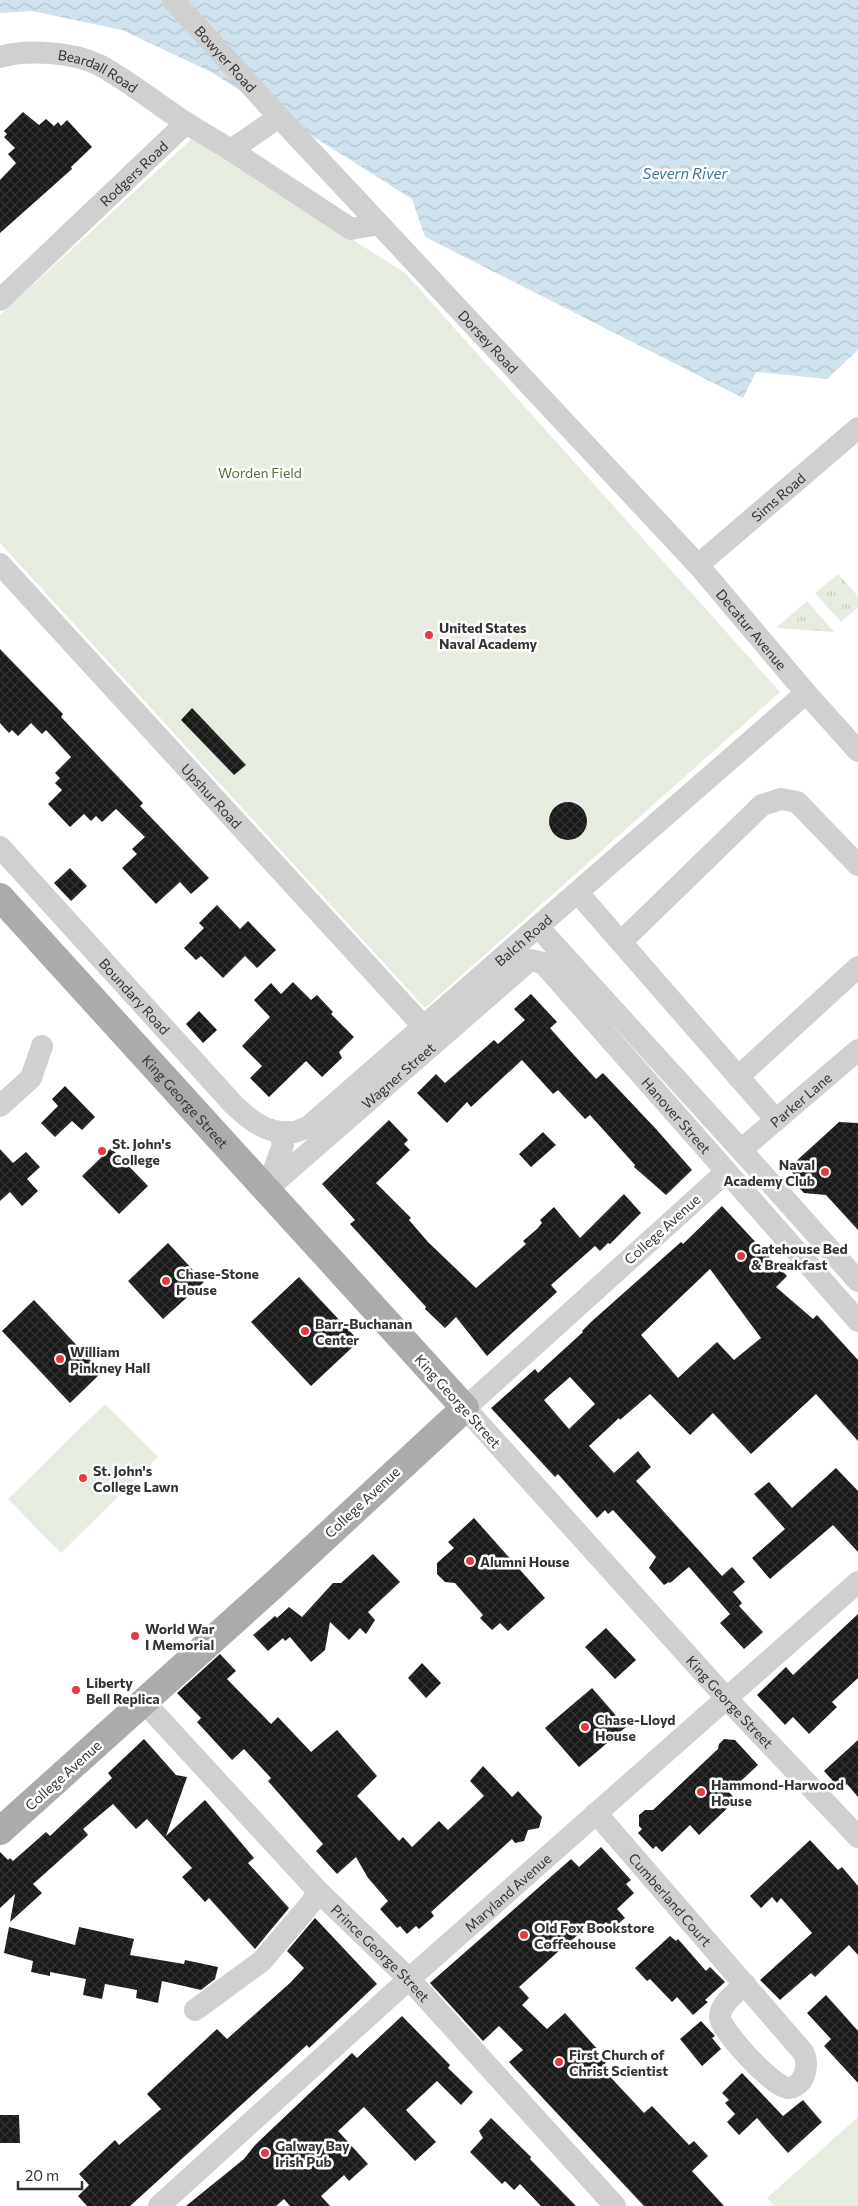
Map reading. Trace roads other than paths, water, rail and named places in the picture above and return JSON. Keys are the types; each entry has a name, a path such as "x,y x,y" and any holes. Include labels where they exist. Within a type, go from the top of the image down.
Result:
{"main road":[{"name":"King George Street","path":"0,897 465,1408"},
{"name":"College Avenue","path":"0,1831 465,1408"}],"street":[{"name":"Bowyer Road","path":"173,0 279,117"},
{"name":"Beardall Road","path":"0,57 38,52 97,64 186,123"},
{"path":"231,150 279,117"},
{"name":"Dorsey Road","path":"279,117 698,565"},
{"path":"186,123 231,150 351,230 379,224"},
{"name":"Rodgers Road","path":"0,300 186,123"},
{"name":"Sims Road","path":"698,565 858,428"},
{"name":"Upshur Road","path":"0,564 424,1027"},
{"name":"Decatur Avenue","path":"698,565 806,693 858,751"},
{"name":"Balch Road","path":"280,1132 295,1132 308,1127 806,693"},
{"path":"621,942 762,805 781,799 797,802 858,865"},
{"name":"Boundary Road","path":"0,847 233,1104 253,1122 269,1131 280,1132"},
{"path":"578,893 776,1120"},
{"path":"538,928 741,1150 858,1282"},
{"name":"Wagner Street","path":"266,1190 530,960"},
{"name":"Hanover Street","path":"530,960 542,963 725,1173 858,1321"},
{"path":"738,1077 858,967"},
{"path":"0,1106 31,1078 42,1046"},
{"name":"Parker Lane","path":"741,1150 856,1056"},
{"path":"266,1190 284,1145 280,1132"},
{"name":"College Avenue","path":"465,1408 725,1173"},
{"name":"King George Street","path":"465,1408 728,1700 858,1837"},
{"name":"Maryland Avenue","path":"159,2206 409,1980 728,1700 858,1582"},
{"name":"Prince George Street","path":"144,1702 318,1890 409,1980 615,2206"},
{"name":"Cumberland Court","path":"596,1814 745,1984"},
{"path":"195,2010 262,1961 312,1902 318,1890"}],"water":[{"name":"Severn River","path":"0,0 858,0 858,350 827,379 756,372 743,398 425,237 412,199 211,72 122,30 32,11 0,13"}],"place":[{"name":"United States Naval Academy","path":"429,635"},
{"name":"St. John's College","path":"102,1151"},
{"name":"Naval Academy Club","path":"825,1172"},
{"name":"Gatehouse Bed & Breakfast","path":"741,1256"},
{"name":"Chase-Stone House","path":"166,1281"},
{"name":"Barr-Buchanan Center","path":"305,1331"},
{"name":"William Pinkney Hall","path":"60,1359"},
{"name":"St. John's College Lawn","path":"83,1478"},
{"name":"Alumni House","path":"470,1561"},
{"name":"World War I Memorial","path":"135,1636"},
{"name":"Liberty Bell Replica","path":"76,1690"},
{"name":"Chase-Lloyd House","path":"585,1727"},
{"name":"Hammond-Harwood House","path":"701,1792"},
{"name":"Old Fox Bookstore Coffeehouse","path":"524,1935"},
{"name":"First Church of Christ Scientist","path":"559,2062"},
{"name":"Galway Bay Irish Pub","path":"265,2153"}],"park label":[{"name":"Worden Field","path":"260,472"}]}
